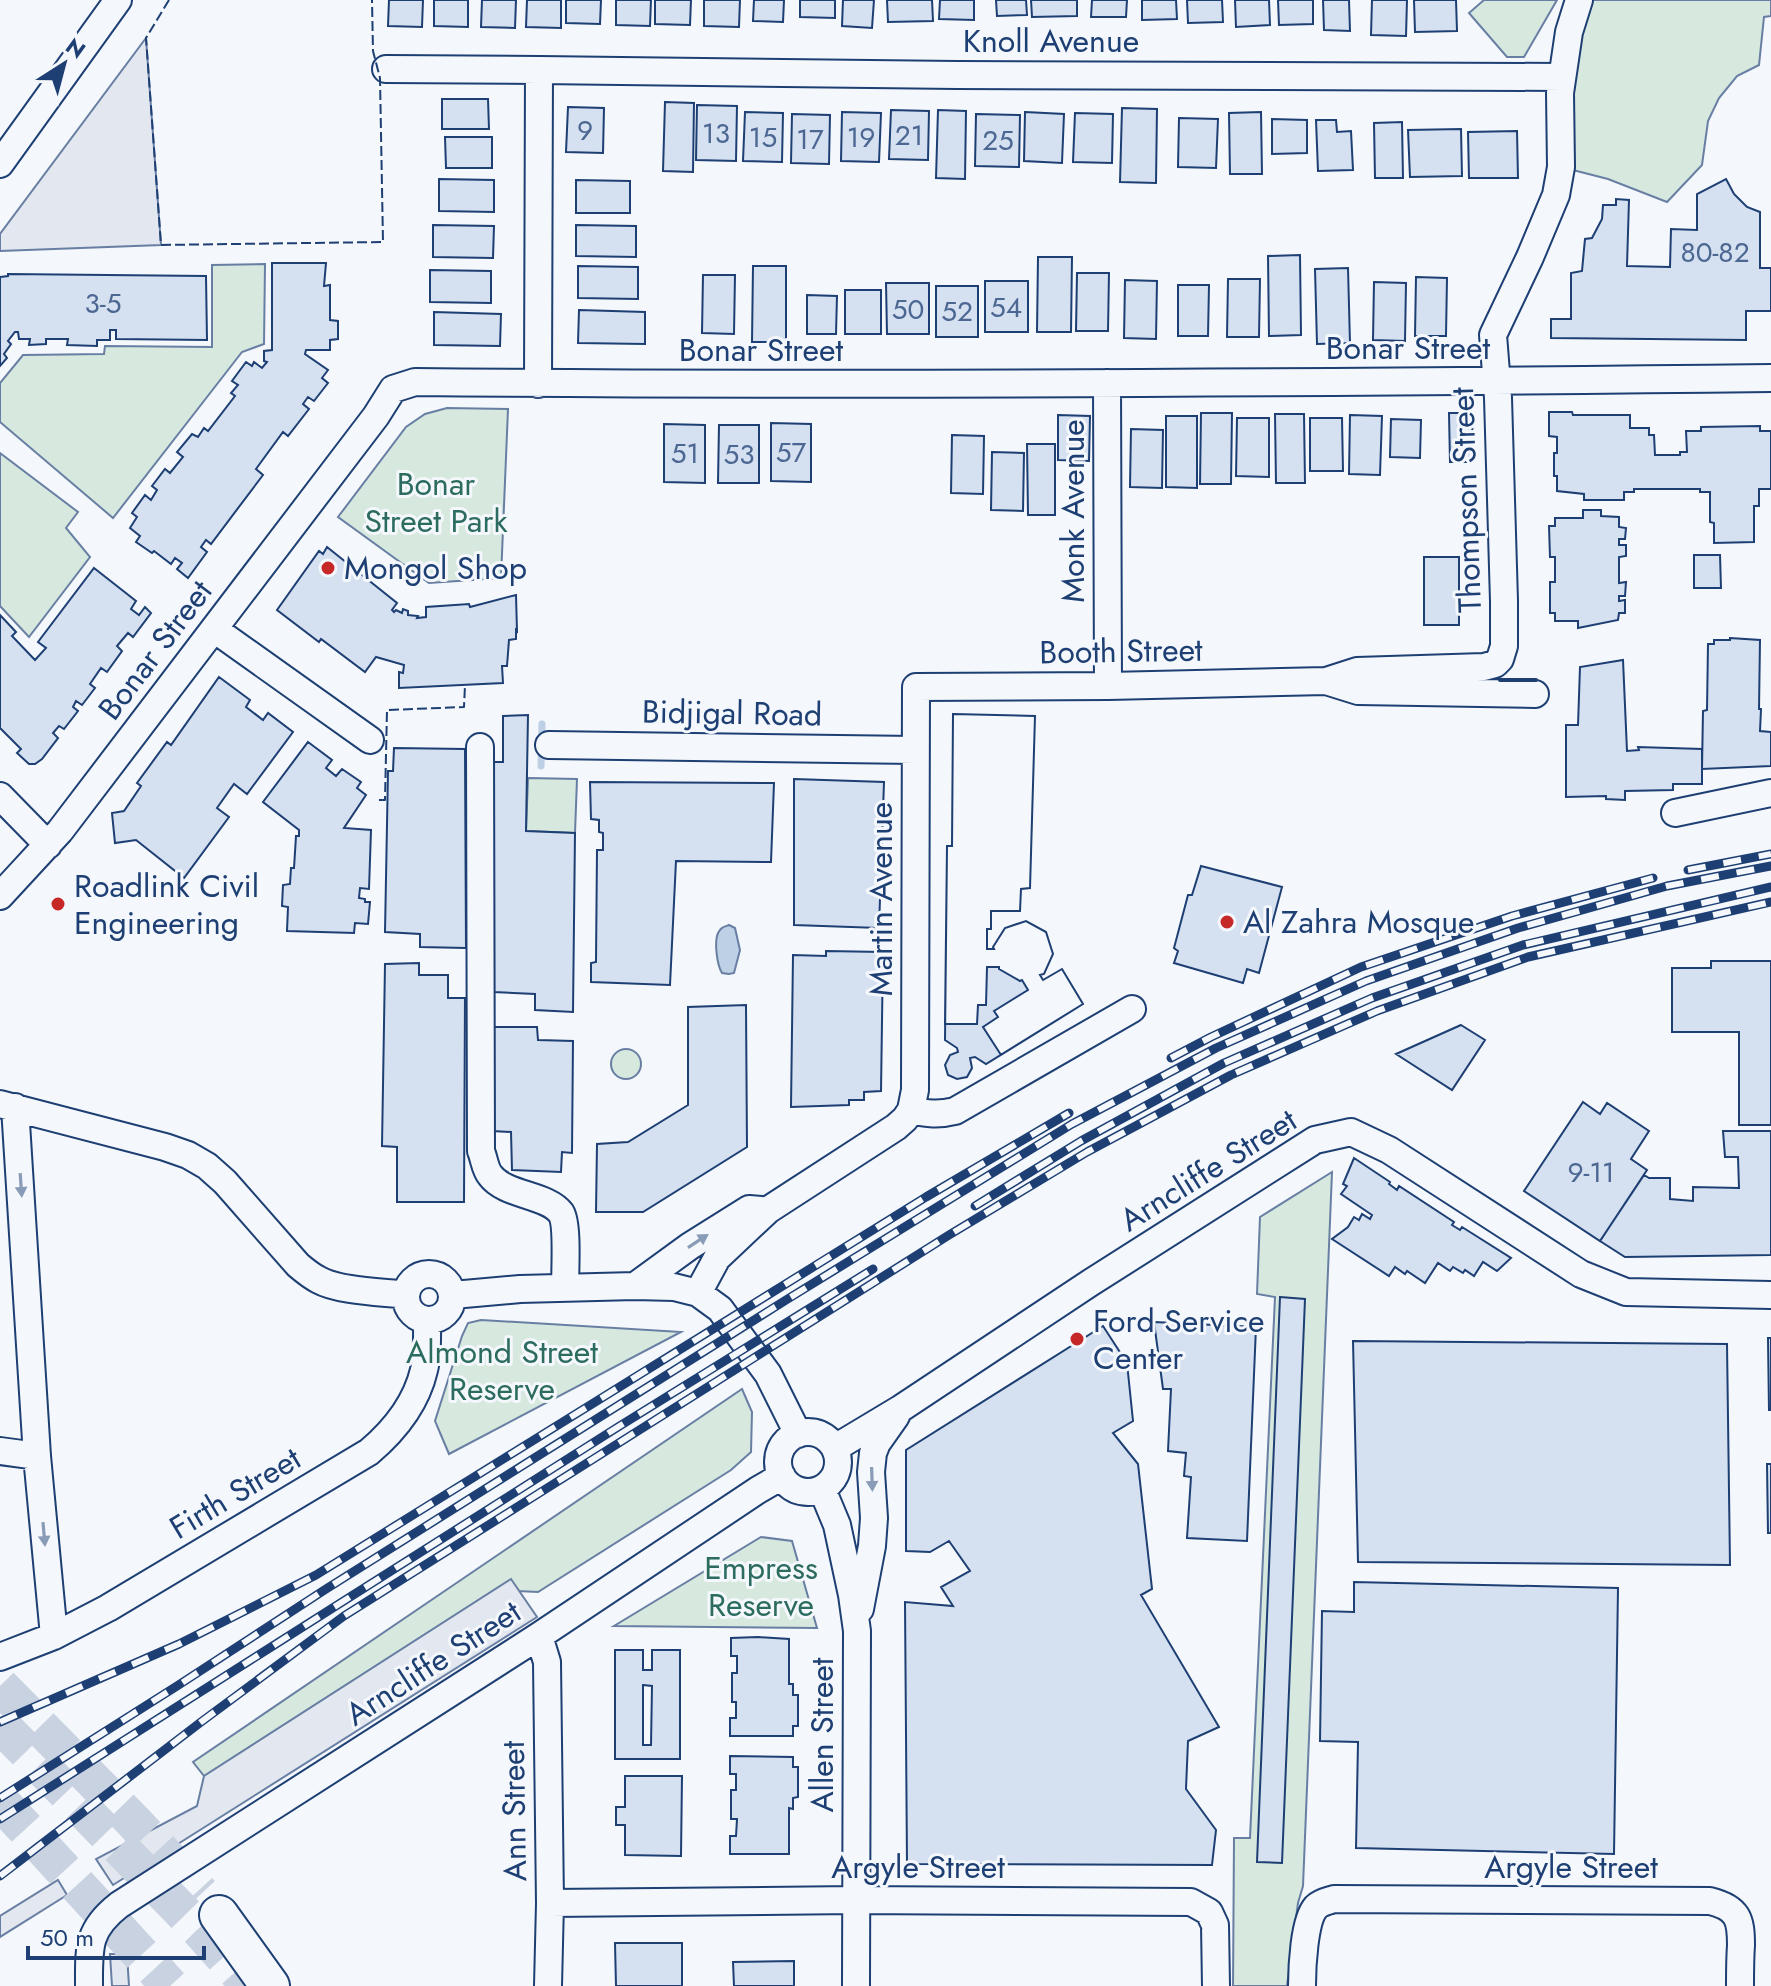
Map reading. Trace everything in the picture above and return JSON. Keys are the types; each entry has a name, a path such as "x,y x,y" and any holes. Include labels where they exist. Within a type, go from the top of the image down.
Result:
{"highway":[{"path":"219,1915 270,1986"}],"street":[{"path":"0,164 118,0"},
{"name":"Thompson Street","path":"1484,667 1500,659 1504,646 1493,335 1556,195 1561,167 1560,93 1569,32 1579,0"},
{"name":"Knoll Avenue","path":"386,69 1562,77"},
{"path":"538,384 539,70"},
{"name":"Bonar Street","path":"0,896 48,845 376,416 393,389 415,382 1107,383 1771,378"},
{"name":"Monk Avenue","path":"1107,383 1108,686"},
{"path":"214,629 370,740"},
{"name":"Booth Street","path":"916,687 1326,681 1357,671 1484,667"},
{"name":"Booth Street","path":"1326,681 1358,691 1535,694"},
{"name":"Martin Avenue","path":"911,1110 915,1090 916,687"},
{"name":"Bidjigal Road","path":"549,745 915,750"},
{"path":"480,747 481,1151 489,1174 502,1186 550,1205 562,1214 565,1288"},
{"path":"1675,813 1771,793"},
{"path":"0,796 48,845"},
{"path":"698,1293 717,1258 768,1210 896,1127 911,1110 931,1114 955,1111 1132,1009"},
{"path":"54,1636 8,1106 188,1155 225,1182 298,1265 321,1282 406,1295"},
{"name":"Arncliffe Street","path":"835,1448 1315,1140 1351,1132 1389,1150 1581,1274 1626,1292 1771,1295"},
{"path":"635,1286 749,1209 768,1210"},
{"path":"426,1274 441,1277 453,1295 446,1314 427,1320 414,1315 409,1309 406,1295 412,1281 426,1274"},
{"path":"453,1295 520,1289 635,1286 674,1287 698,1293 720,1309 768,1374 798,1434"},
{"name":"Firth Street","path":"0,1657 54,1636 137,1592 369,1452 390,1434 405,1415 417,1390 424,1369 427,1320"},
{"path":"857,1631 872,1546 873,1453 900,1409"},
{"path":"815,1433 830,1441 835,1448 838,1467 835,1476 822,1489 795,1489 782,1476 780,1451 798,1434 815,1433"},
{"path":"0,1451 37,1456"},
{"name":"Arncliffe Street","path":"89,1986 91,1940 102,1919 119,1905 782,1476"},
{"name":"Allen Street","path":"822,1489 837,1525 857,1631 856,1986"},
{"name":"Ann Street","path":"539,1636 547,1662 548,1986"},
{"name":"Argyle Street","path":"1302,1986 1309,1921 1317,1907 1334,1899 1710,1901 1732,1910 1740,1923 1740,1986"},
{"name":"Argyle Street","path":"550,1903 855,1900 1191,1902 1209,1912 1215,1925 1216,1986"}],"green space":[{"path":"1484,0 1557,0 1524,57 1507,57 1469,13"},
{"path":"1579,0 1771,0 1771,16 1764,17 1759,65 1737,76 1719,98 1708,121 1702,165 1667,202 1608,179 1561,167"},
{"path":"265,264 264,344 242,352 113,518 0,422 0,383 23,355 104,354 105,346 212,347 212,265"},
{"name":"Bonar Street Park","path":"447,408 508,409 501,578 429,583 338,517 406,427 425,414"},
{"path":"0,453 78,512 66,528 90,557 29,637 0,606"},
{"path":"528,778 577,779 575,833 526,831"},
{"path":"626,1049 632,1050 640,1058 640,1070 632,1078 626,1079 620,1078 612,1070 611,1064 612,1058 620,1050"},
{"path":"1332,1172 1303,1886 1287,1986 1233,1986 1234,1838 1250,1838 1275,1297 1257,1294 1260,1217"},
{"name":"Almond Street Reserve","path":"481,1320 681,1332 449,1454 435,1421 462,1336 468,1323"},
{"path":"742,1389 752,1412 751,1452 731,1470 538,1592 518,1591 510,1580 204,1776 193,1762"},
{"name":"Empress Reserve","path":"761,1537 792,1541 817,1628 614,1626"}],"shaded area":[{"path":"146,38 161,245 0,251 0,234"},
{"path":"511,1579 537,1617 113,1885 96,1859 197,1806 204,1776"},
{"path":"58,1880 67,1895 0,1937 0,1916"},
{"path":"110,1954 127,1954 129,1986 112,1986"}],"water":[{"path":"729,925 735,928 740,950 734,973 729,974 722,973 720,969 716,948 719,931"}],"building":[{"path":"389,0 423,0 422,27 388,26"},
{"path":"434,0 468,0 468,27 434,26"},
{"path":"482,0 516,0 515,28 481,27"},
{"path":"527,0 561,0 561,28 526,27"},
{"path":"566,0 601,0 600,24 566,23"},
{"path":"616,0 651,0 650,26 616,25"},
{"path":"655,0 691,0 690,25 655,24"},
{"path":"704,0 740,0 739,27 704,26"},
{"path":"754,0 784,0 783,22 753,21"},
{"path":"800,0 835,0 835,18 800,17"},
{"path":"843,0 874,0 872,28 842,26"},
{"path":"887,0 932,0 933,21 888,22"},
{"path":"940,0 974,0 974,20 939,19"},
{"path":"996,0 1026,0 1027,15 997,16"},
{"path":"1031,0 1077,0 1077,16 1032,17"},
{"path":"1092,0 1127,0 1126,17 1091,17"},
{"path":"1142,0 1176,0 1177,19 1142,20"},
{"path":"1187,0 1222,0 1223,22 1188,23"},
{"path":"1235,0 1269,0 1270,25 1236,27"},
{"path":"1278,0 1313,0 1313,24 1279,25"},
{"path":"1323,0 1349,0 1350,31 1324,30"},
{"path":"1372,0 1407,0 1406,36 1371,35"},
{"path":"1414,0 1456,0 1457,31 1415,32"},
{"path":"442,99 488,99 489,129 442,129"},
{"path":"665,102 694,103 693,172 663,171"},
{"path":"697,105 737,106 736,161 696,160"},
{"path":"568,107 604,108 603,153 566,152"},
{"path":"1122,108 1157,109 1156,183 1120,182"},
{"path":"891,110 929,111 928,160 889,159"},
{"path":"938,110 966,111 965,179 936,178"},
{"path":"745,112 783,113 782,162 743,161"},
{"path":"842,112 881,113 879,162 841,161"},
{"path":"1025,112 1064,114 1062,163 1024,161"},
{"path":"1261,112 1262,174 1230,174 1229,113"},
{"path":"1075,113 1113,114 1112,163 1073,162"},
{"path":"792,114 830,115 829,164 791,163"},
{"path":"976,114 1020,115 1019,167 975,166"},
{"path":"1179,118 1218,119 1216,168 1178,167"},
{"path":"1272,119 1307,120 1307,153 1272,154"},
{"path":"1316,120 1336,120 1337,132 1351,131 1353,170 1318,171"},
{"path":"1402,122 1403,178 1375,178 1374,123"},
{"path":"1461,129 1462,176 1410,177 1408,130"},
{"path":"1517,131 1518,178 1469,178 1468,132"},
{"path":"445,137 492,137 492,168 446,168"},
{"path":"439,179 494,180 494,212 439,211"},
{"path":"1726,179 1734,194 1747,207 1760,212 1760,268 1771,268 1771,311 1746,311 1746,340 1551,338 1551,319 1571,319 1571,273 1582,271 1585,239 1592,238 1602,219 1603,205 1616,205 1616,199 1629,200 1627,266 1670,267 1671,229 1697,230 1697,194"},
{"path":"576,180 630,181 630,213 576,213"},
{"path":"433,225 494,226 493,258 433,257"},
{"path":"576,225 636,226 636,257 576,256"},
{"path":"1300,255 1301,335 1269,336 1268,256"},
{"path":"1038,257 1072,257 1071,332 1037,332"},
{"path":"272,263 326,263 324,286 330,285 330,320 338,321 338,339 330,340 330,350 306,350 305,354 328,370 322,378 328,383 314,401 308,397 303,404 309,409 288,436 283,432 256,469 263,475 211,544 206,540 201,547 207,552 188,578 177,569 182,563 175,558 171,564 136,542 140,536 130,528 137,517 132,513 145,495 151,500 157,490 152,486 165,469 170,473 183,457 177,452 192,434 198,437 204,428 208,431 235,396 231,393 238,385 232,381 246,362 252,366 254,362 262,368 267,362 264,361 264,351 272,350"},
{"path":"578,266 638,267 638,299 578,298"},
{"path":"753,266 786,266 786,342 752,342"},
{"path":"1348,268 1350,343 1317,344 1315,269"},
{"path":"430,270 491,271 491,303 430,302"},
{"path":"1077,273 1109,273 1108,331 1076,331"},
{"path":"8,274 206,276 207,340 116,339 116,330 110,330 110,340 97,340 97,346 67,345 68,339 46,339 46,344 29,345 30,339 19,339 18,332 15,332 4,354 7,358 0,366 0,277"},
{"path":"703,275 735,275 734,334 702,333"},
{"path":"1416,277 1447,278 1446,336 1415,336"},
{"path":"1228,279 1260,279 1259,337 1227,337"},
{"path":"1125,280 1157,281 1156,339 1124,338"},
{"path":"985,281 1028,281 1028,332 985,332"},
{"path":"1374,282 1406,283 1405,341 1373,340"},
{"path":"886,283 929,283 929,334 887,334"},
{"path":"1178,285 1209,285 1208,336 1178,336"},
{"path":"936,286 978,286 978,337 936,337"},
{"path":"845,290 881,290 881,334 845,334"},
{"path":"807,295 837,296 836,334 807,334"},
{"path":"579,310 645,312 645,344 578,343"},
{"path":"434,312 501,314 500,346 434,345"},
{"path":"1549,412 1630,415 1630,428 1649,428 1649,435 1654,435 1655,455 1687,452 1686,431 1701,431 1701,427 1760,426 1760,431 1771,431 1771,489 1759,489 1759,506 1754,506 1754,542 1714,543 1710,492 1700,492 1700,489 1634,489 1634,492 1624,492 1624,500 1584,500 1584,494 1557,491 1554,453 1557,453 1557,437 1549,436"},
{"path":"1201,413 1232,413 1231,484 1200,484"},
{"path":"1449,413 1472,413 1473,462 1450,462"},
{"path":"1275,414 1304,414 1305,483 1276,483"},
{"path":"1058,415 1090,416 1089,461 1058,460"},
{"path":"1350,415 1382,416 1380,475 1349,474"},
{"path":"1166,416 1197,416 1197,488 1166,487"},
{"path":"1237,418 1269,418 1269,477 1236,476"},
{"path":"1310,418 1342,418 1343,471 1310,471"},
{"path":"1391,419 1421,420 1420,458 1390,457"},
{"path":"771,423 811,424 811,482 771,481"},
{"path":"664,424 705,425 705,483 664,482"},
{"path":"719,425 759,425 759,483 718,483"},
{"path":"1131,429 1163,430 1162,488 1130,487"},
{"path":"952,435 984,436 983,494 951,493"},
{"path":"1027,444 1055,444 1055,515 1028,515"},
{"path":"992,452 1024,453 1023,511 991,510"},
{"path":"1583,510 1601,510 1601,516 1619,517 1619,527 1626,528 1625,539 1619,539 1619,545 1626,545 1626,556 1619,557 1619,583 1626,582 1625,596 1619,596 1619,601 1625,600 1625,613 1619,613 1618,620 1578,628 1578,621 1555,621 1555,613 1550,613 1550,582 1555,582 1555,557 1550,557 1549,526 1555,526 1555,518 1583,518"},
{"path":"327,547 397,603 392,610 394,612 402,613 403,609 417,618 426,617 426,607 469,604 470,607 516,595 516,639 509,640 507,666 502,666 503,683 399,688 399,672 403,673 404,665 376,657 365,672 277,610 319,551 323,554"},
{"path":"1694,555 1720,555 1721,588 1694,588"},
{"path":"1424,557 1459,557 1459,625 1424,625"},
{"path":"94,568 136,601 131,609 139,615 145,607 151,613 133,637 128,633 117,646 122,651 107,672 101,668 90,684 95,688 82,705 76,701 73,707 78,711 64,729 59,726 53,733 58,738 42,759 29,764 17,753 21,749 0,728 0,615 16,632 12,636 35,660 46,648 38,642"},
{"path":"1730,638 1760,640 1760,731 1771,732 1771,766 1702,769 1708,644"},
{"path":"1623,660 1627,751 1639,750 1638,747 1702,749 1702,784 1673,784 1673,790 1625,791 1625,800 1606,799 1606,796 1566,797 1566,725 1578,725 1580,667"},
{"path":"219,677 250,700 246,707 263,720 268,713 293,732 247,794 234,784 217,808 229,817 184,878 136,840 115,843 112,813 124,811 141,786 137,783 167,742 171,745"},
{"path":"953,714 1035,716 1030,888 1021,889 1020,911 991,911 987,949 994,949 1005,928 1026,921 1046,932 1053,954 1044,974 1040,975 1043,980 1062,969 1083,1004 986,1064 975,1057 970,1058 972,1068 967,1077 957,1079 948,1075 945,1065 950,1055 958,1052 945,1040 947,846 952,846"},
{"path":"953,714 1035,716 1030,888 1021,889 1020,911 991,911 987,949 994,949 1005,928 1026,921 1046,932 1053,954 1044,974 1040,975 1043,980 1062,969 1083,1004 1001,1055 983,1027 998,1017 994,1011 1028,990 1022,980 999,967 987,967 986,1005 978,1005 977,1024 945,1024 947,846 952,846"},
{"path":"528,715 526,831 575,833 573,1012 535,1010 535,994 493,992 494,762 503,762 503,716"},
{"path":"308,742 332,760 326,768 336,776 342,769 361,782 357,788 366,795 344,828 371,830 369,889 360,888 359,898 370,902 368,924 355,923 354,933 287,931 288,907 282,906 283,885 290,884 299,830 263,802"},
{"path":"394,748 465,749 466,948 420,947 420,934 385,932 388,771 393,771"},
{"path":"794,779 884,782 879,928 794,925"},
{"path":"590,782 774,783 771,862 676,861 670,985 591,982 591,963 596,962 597,850 603,850 603,833 599,832 599,820 591,819"},
{"name":"Al Zahra Mosque","path":"1201,866 1282,887 1259,973 1247,969 1243,983 1174,963 1178,951 1174,948 1188,895 1192,895"},
{"path":"826,951 883,952 881,1091 864,1092 864,1100 849,1100 849,1105 791,1107 793,955 826,956"},
{"path":"1711,961 1771,961 1771,1125 1739,1125 1739,1032 1672,1032 1672,968 1711,968"},
{"path":"419,963 419,975 448,975 448,998 465,998 464,1202 397,1202 397,1147 382,1146 385,964"},
{"path":"746,1005 747,1147 643,1212 596,1212 597,1144 628,1142 688,1105 688,1007"},
{"path":"1461,1025 1485,1040 1452,1090 1396,1054"},
{"path":"493,1027 537,1027 538,1040 573,1041 572,1153 562,1152 561,1172 512,1170 511,1132 492,1131"},
{"path":"1583,1102 1600,1114 1607,1103 1649,1131 1631,1159 1647,1170 1600,1241 1524,1191"},
{"path":"1723,1131 1771,1131 1771,1255 1625,1257 1600,1241 1644,1175 1649,1178 1670,1178 1670,1199 1693,1201 1693,1187 1739,1188 1738,1157 1725,1157"},
{"path":"1354,1158 1397,1190 1399,1186 1454,1222 1452,1225 1460,1230 1462,1227 1511,1258 1497,1271 1483,1262 1474,1276 1453,1267 1450,1271 1438,1263 1425,1283 1395,1267 1389,1276 1332,1239 1348,1227 1354,1217 1359,1220 1362,1214 1370,1219 1372,1215 1341,1194 1347,1186 1343,1184"},
{"path":"1280,1297 1305,1299 1282,1863 1257,1862"},
{"path":"1154,1322 1256,1327 1247,1541 1187,1538 1191,1477 1184,1476 1186,1453 1168,1451 1171,1389 1163,1389"},
{"path":"1103,1326 1127,1363 1133,1421 1113,1433 1138,1464 1152,1589 1141,1595 1219,1727 1188,1741 1186,1789 1216,1830 1212,1865 907,1864 905,1602 953,1606 941,1587 970,1571 949,1541 930,1552 906,1551 906,1450"},
{"path":"1768,1338 1771,1338 1771,1410 1769,1410"},
{"path":"1353,1341 1727,1344 1730,1565 1358,1562"},
{"path":"1767,1464 1771,1464 1771,1533 1768,1533"},
{"path":"1354,1582 1618,1588 1614,1854 1356,1848 1358,1742 1320,1741 1322,1611 1354,1612"},
{"path":"731,1638 789,1639 789,1684 793,1684 793,1695 798,1695 798,1726 793,1726 793,1736 730,1736 730,1718 736,1718 736,1702 732,1702 732,1673 737,1673 737,1656 731,1656"},
{"path":"615,1650 643,1650 643,1670 652,1670 652,1650 680,1650 680,1759 615,1759","holes":["643,1685 652,1686 651,1745 643,1745"]},
{"path":"730,1756 793,1757 793,1767 798,1767 798,1797 793,1798 793,1809 789,1808 789,1854 730,1854 730,1836 736,1836 737,1819 731,1819 731,1790 736,1790 736,1774 730,1774"},
{"path":"625,1776 682,1776 681,1856 625,1855 625,1825 616,1825 616,1807 625,1807"},
{"path":"615,1943 682,1943 682,1986 616,1986"},
{"path":"794,1961 794,1986 734,1986 733,1962"}],"waterway":[{"path":"541,766 542,724"}],"tunnel":[{"path":"0,1686 201,1894"},
{"path":"0,1724 200,1930 250,1986"},
{"path":"0,1801 170,1986"}],"railway":[{"path":"1688,870 1771,854"},
{"path":"0,1798 786,1300 1072,1124 1216,1048 1366,981 1518,928 1667,886 1771,866"},
{"path":"1171,1058 1361,967 1512,916 1653,878"},
{"path":"975,1206 1081,1141 1224,1063 1372,998 1523,945 1771,887"},
{"path":"0,1876 344,1616 949,1235 1087,1152 1231,1075 1377,1011 1528,957 1771,902"},
{"path":"0,1722 179,1644 316,1575 926,1197 1069,1113"},
{"path":"0,1819 873,1269"}],"fence":[{"path":"169,0 146,38 161,245 383,242 380,78 373,51 372,0"},
{"path":"379,800 385,800 387,710 464,707 465,685"}],"wall":[{"path":"1500,680 1536,680"}],"place":[{"name":"Mongol Shop","path":"328,568"},
{"name":"Roadlink Civil Engineering","path":"58,904"},
{"name":"Al Zahra Mosque","path":"1227,922"},
{"name":"Ford Service Center","path":"1077,1339"}]}
